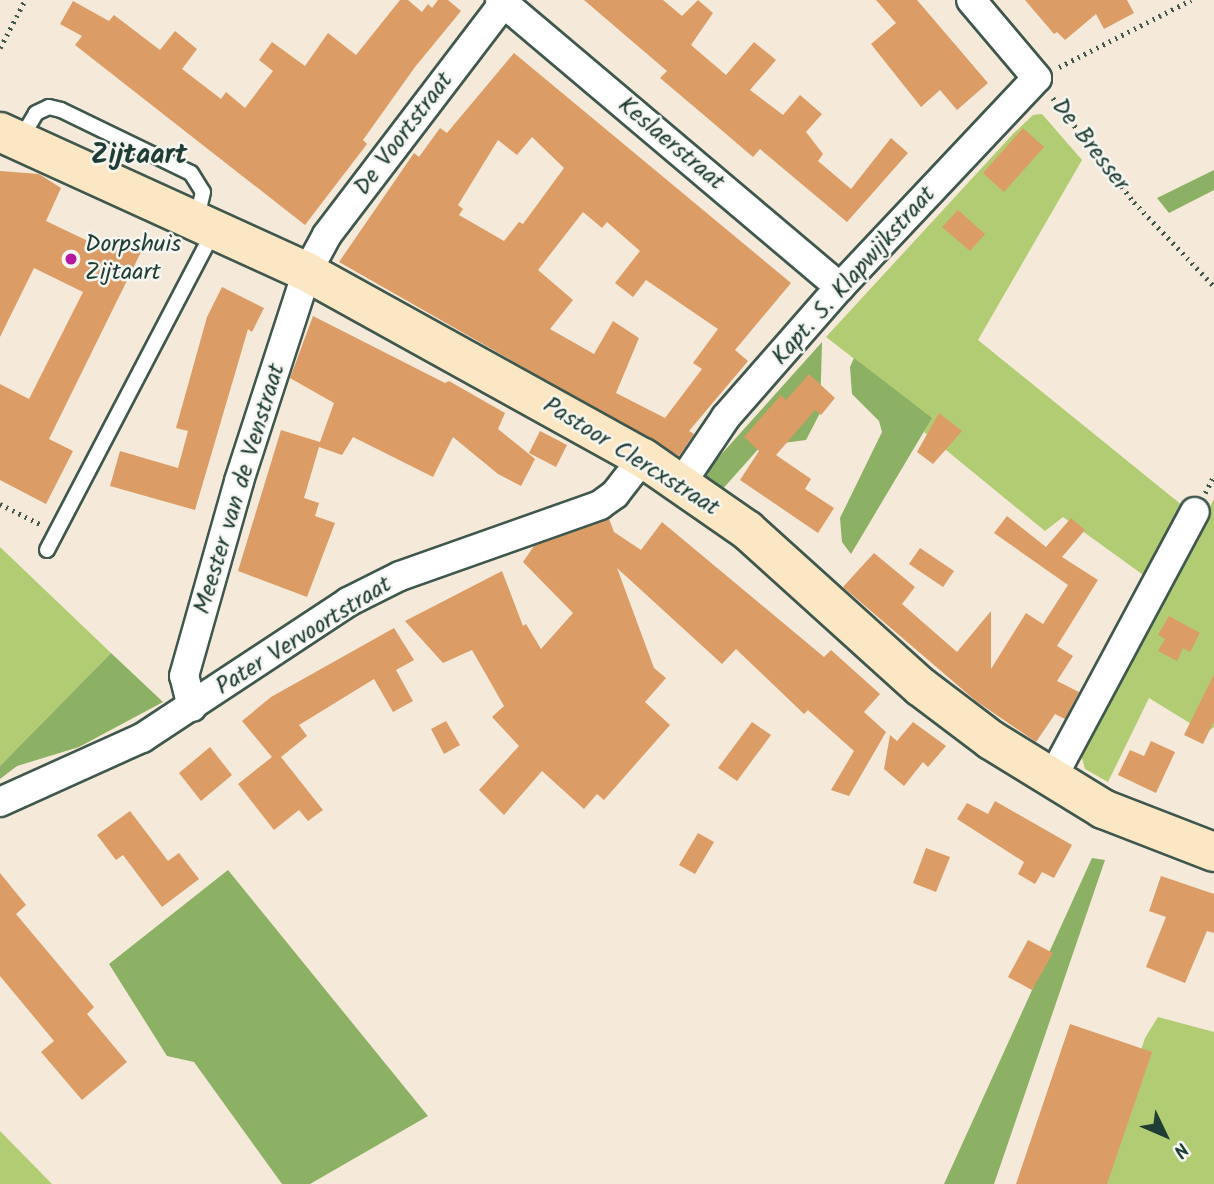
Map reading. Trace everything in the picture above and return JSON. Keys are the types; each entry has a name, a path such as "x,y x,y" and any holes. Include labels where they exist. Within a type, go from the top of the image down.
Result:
{"street":[{"name":"De Bresser","path":"971,0 1037,78"},
{"name":"De Voortstraat","path":"307,272 327,235 503,1"},
{"name":"Keslaerstraat","path":"503,1 841,287"},
{"name":"Kapt. S. Klapwijkstraat","path":"682,482 726,418 841,287 1037,78"},
{"name":"Pastoor Clercxstraat","path":"10,136 307,272 643,458 682,482 747,530 921,687 1051,780 1103,809 1214,852"},
{"name":"Meester van de Venstraat","path":"192,707 184,676 239,481 307,272"},
{"name":"Pater Vervoortstraat","path":"0,802 142,738 348,602 400,576 600,505 615,494 643,458"},
{"path":"1051,780 1195,512"}],"lane":[{"path":"47,550 206,224"}],"path":[{"path":"0,48 25,0"},
{"path":"1037,78 1191,0"},
{"name":"De Bresser","path":"1037,78 1134,202 1214,286"},
{"path":"0,504 55,533"}],"green space":[{"path":"1042,114 1082,160 978,340 1183,506 1146,577 1063,517 1045,531 924,432 931,418 826,337 1013,134 1033,115"},
{"path":"1214,170 1214,190 1169,213 1157,198"},
{"path":"822,342 820,413 806,440 761,446 720,492 700,478"},
{"path":"854,358 932,418 851,554 842,542 840,518 882,432 879,421 852,394 850,367"},
{"path":"1214,499 1214,727 1206,733 1149,698 1108,782 1085,769 1080,751"},
{"path":"0,547 111,653 0,766"},
{"path":"111,653 163,702 79,747 17,766 0,779 0,766"},
{"path":"1092,858 1105,860 994,1184 944,1184"},
{"path":"228,870 428,1116 310,1184 282,1184 194,1062 167,1056 109,964"},
{"path":"1158,1017 1214,1032 1214,1184 1098,1184 1145,1038"},
{"path":"0,1131 52,1184 0,1184"}],"building":[{"path":"400,0 408,0 422,12 428,4 432,8 438,0 448,0 461,11 415,67 363,140 367,144 305,225 75,45 82,36 60,24 73,1 109,21 114,15 160,50 175,31 197,49 182,69 221,99 226,92 245,108 273,71 259,60 272,42 305,66 328,33 356,55"},
{"path":"584,0 663,0 682,16 698,0 713,13 691,45 726,75 754,42 776,60 750,90 783,115 800,95 822,114 806,132 823,154 818,161 851,189 891,138 908,153 847,222 760,149 753,157 660,78 667,71"},
{"path":"876,0 917,0 988,83 957,110 940,90 921,107 871,44 896,23"},
{"path":"1025,0 1127,0 1134,13 1104,29 1096,14 1065,40 1057,32 1054,34"},
{"path":"514,53 791,283 735,350 748,361 689,431 694,434 679,456 339,262 414,153 419,157 440,128 447,133","holes":["532,137 564,168 523,224 519,222 504,241 459,215 463,209 458,205 498,140 517,155","583,212 602,228 607,222 640,251 615,283 633,297 646,280 718,329 693,363 702,369 665,418 616,393 639,338 613,321 594,354 550,329 573,300 538,270"]},
{"path":"1023,128 1044,147 1004,192 983,173"},
{"path":"0,171 39,174 61,188 46,221 111,252 118,236 143,248 49,439 73,451 46,504 0,480 0,384 29,399 83,292 34,268 0,337"},
{"path":"958,210 985,234 970,251 942,227"},
{"path":"222,287 264,308 252,332 248,329 195,510 110,486 120,451 178,468 188,431 176,428 207,317"},
{"path":"313,316 445,383 449,381 505,413 498,429 535,459 521,486 498,474 453,437 433,477 353,437 342,455 319,447 304,498 319,503 315,516 335,523 307,597 238,571 281,430 320,442 334,403 290,378"},
{"path":"809,374 835,398 821,415 815,410 776,455 811,479 805,489 834,508 818,533 740,480 759,451 744,437 781,395 786,400"},
{"path":"939,413 962,431 933,464 917,452"},
{"path":"540,431 567,445 556,467 529,453"},
{"path":"1007,516 1046,547 1071,518 1085,530 1062,557 1098,580 1057,646 1073,656 1057,681 1079,692 1065,719 1055,714 1036,742 976,701 843,587 874,553 915,587 902,604 957,652 991,611 991,669 1026,613 1043,624 1068,585 994,533"},
{"path":"609,519 614,532 641,550 662,522 824,657 831,650 880,694 864,712 886,732 849,796 831,790 854,751 808,710 804,714 736,649 722,664 617,568 654,668 666,678 645,702 670,725 604,800 597,794 584,809 542,771 504,815 479,790 519,746 492,717 504,706 472,650 443,663 405,621 502,571 523,626 526,624 541,649 573,613 523,562 534,546"},
{"path":"920,548 954,571 943,587 909,564"},
{"path":"1169,616 1200,633 1190,652 1183,648 1177,661 1158,651 1165,639 1158,635"},
{"path":"394,628 414,660 396,670 413,701 393,712 374,679 299,725 307,736 281,757 323,810 308,821 299,810 274,830 238,784 272,757 242,721 271,697"},
{"path":"1214,674 1214,721 1203,744 1184,735"},
{"path":"446,721 460,745 444,754 431,729"},
{"path":"752,722 771,735 737,781 718,768"},
{"path":"913,722 946,746 928,767 923,762 904,786 884,769 890,735 897,741"},
{"path":"1151,741 1175,752 1156,793 1118,775 1130,750 1144,756"},
{"path":"210,747 232,775 201,801 179,773"},
{"path":"995,801 1072,845 1054,878 1042,872 1035,884 1018,874 1024,862 957,819 967,803 988,814"},
{"path":"130,811 168,861 179,853 199,879 162,907 123,855 116,860 97,835"},
{"path":"698,833 714,842 695,874 679,865"},
{"path":"926,848 950,857 936,892 913,883"},
{"path":"0,873 26,905 16,914 94,1007 87,1014 127,1062 82,1100 41,1052 54,1041 0,976"},
{"path":"1161,876 1214,894 1214,933 1207,931 1185,983 1146,967 1166,917 1149,911"},
{"path":"1028,940 1053,953 1032,990 1008,977"},
{"path":"1070,1024 1152,1052 1107,1184 1016,1184"}],"place":[{"name":"Dorpshuis Zijtaart","path":"71,259"}],"district":[{"name":"Zijtaart","path":"139,156"}]}
